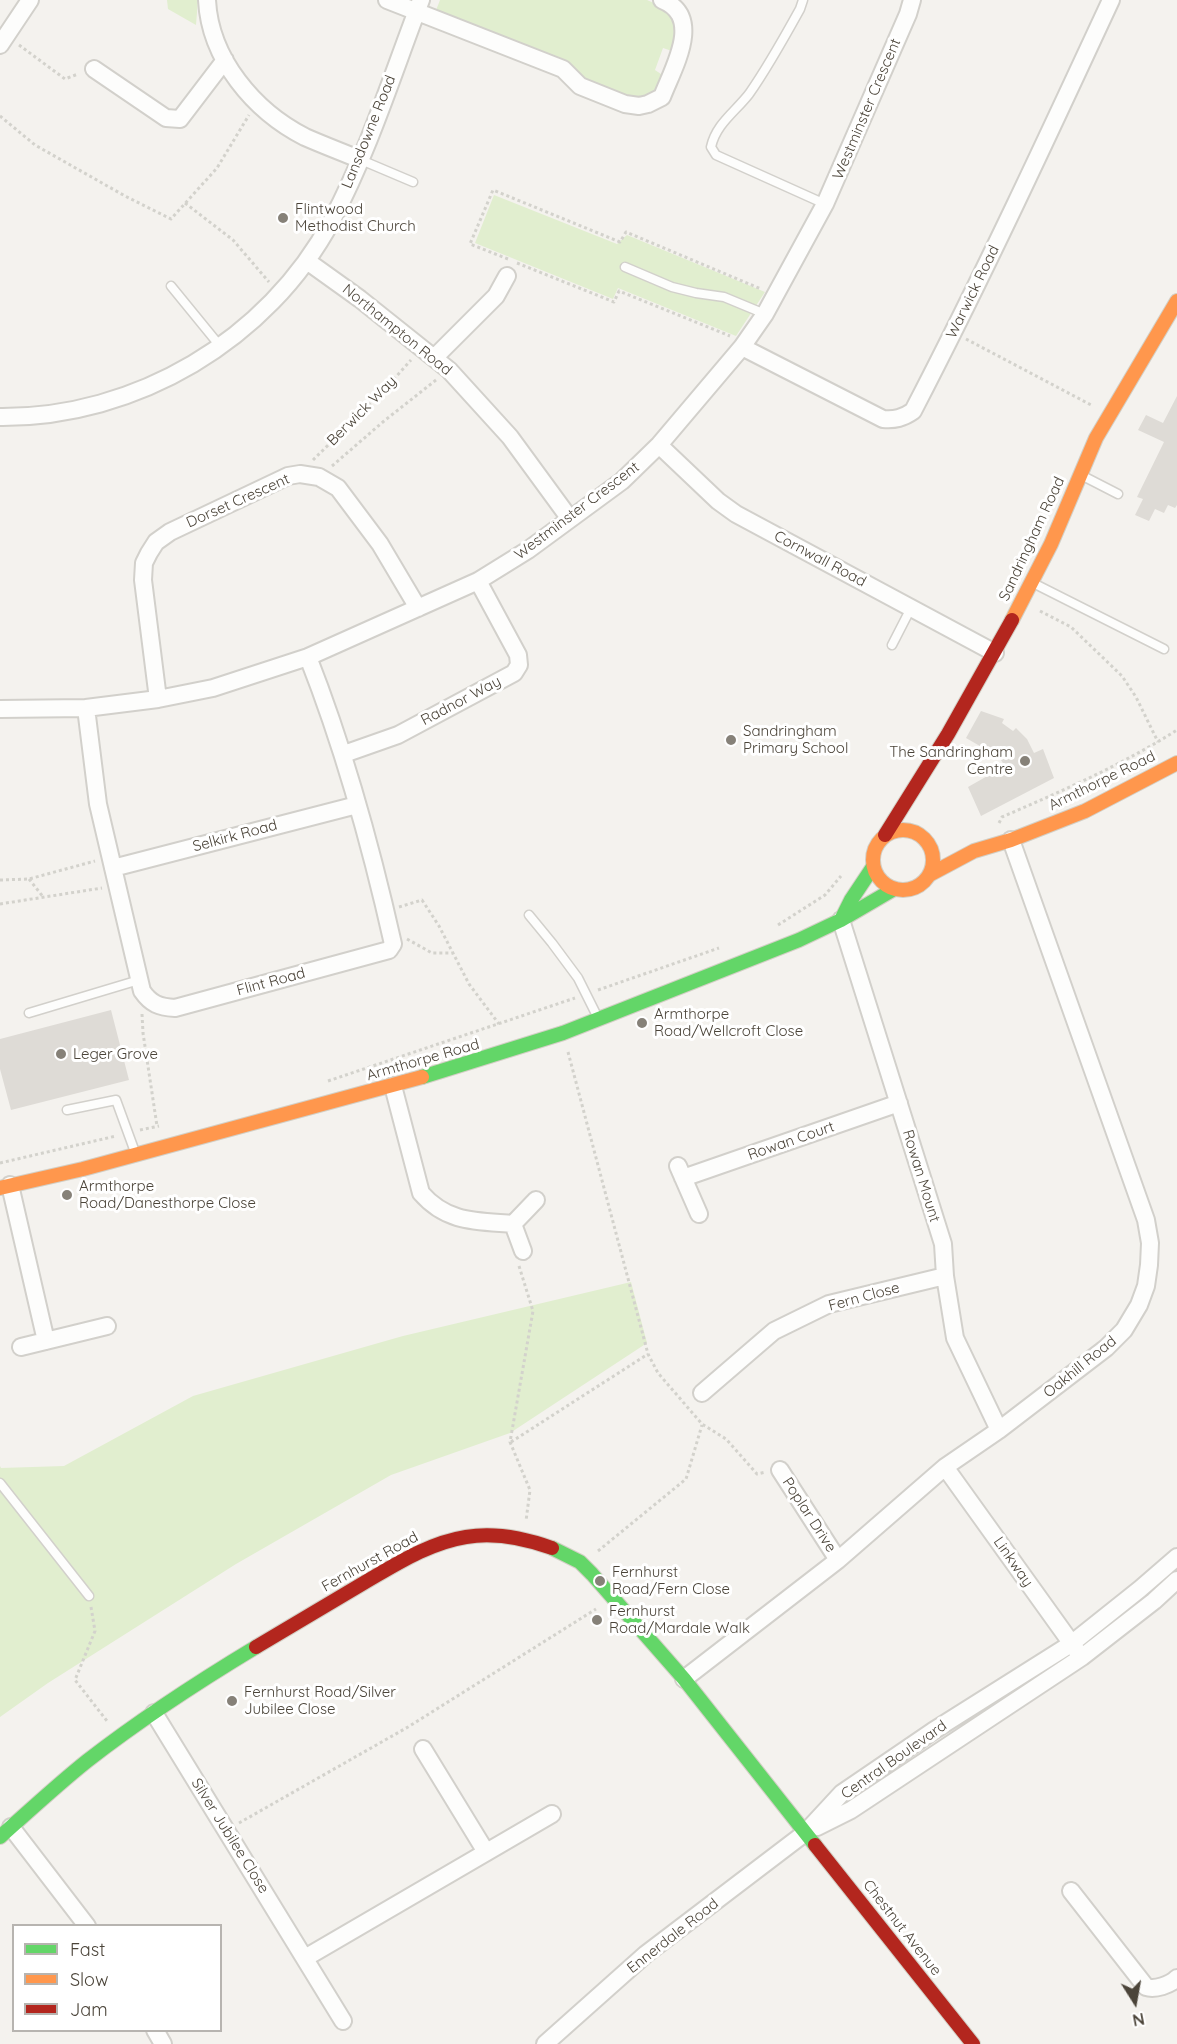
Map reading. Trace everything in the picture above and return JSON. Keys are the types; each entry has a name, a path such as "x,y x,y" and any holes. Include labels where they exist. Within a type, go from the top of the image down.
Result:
{"street":[{"path":"2,37 30,0"},
{"path":"207,0 215,35 225,60 241,85 256,102 279,121 305,136 361,160"},
{"path":"387,0 419,6 563,69 580,86 625,104 639,106 662,97 682,47 684,32 682,18 672,4 662,0"},
{"name":"Westminster Crescent","path":"0,709 86,708 158,699 213,688 308,657 478,581 528,550 622,481 659,445 744,345 777,295 825,204 908,14 912,0"},
{"name":"Warwick Road","path":"744,345 883,419 894,420 905,417 913,411 954,332 1111,0"},
{"name":"Lansdowne Road","path":"0,417 58,413 93,407 141,390 182,371 220,346 247,325 279,294 307,261 332,220 361,160 419,6"},
{"path":"94,69 166,118 173,120 180,119 225,60"},
{"name":"Northampton Road","path":"307,261 449,370 510,437 570,519"},
{"path":"429,353 496,296 507,276"},
{"name":"Sandringham Road","path":"885,836 995,653 1045,557 1095,439 1161,332 1177,301"},
{"name":"Cornwall Road","path":"659,445 718,501 736,514 995,653"},
{"name":"Dorset Crescent","path":"158,699 143,580 144,563 156,542 170,532 288,476 300,474 319,477 338,488 380,544 418,608"},
{"name":"Radnor Way","path":"344,754 398,735 514,673 519,665 518,655 478,581"},
{"path":"308,657 344,754 376,866 390,929"},
{"path":"86,708 98,804 141,986"},
{"name":"Armthorpe Road","path":"929,875 974,851 1011,840 1085,812 1177,763"},
{"path":"914,790 919,827 931,850 933,860 929,875 921,884 909,890 894,889 882,882 873,867 876,845 896,830 919,827 950,845 974,851"},
{"name":"Selkirk Road","path":"112,862 357,805"},
{"name":"Oakhill Road","path":"684,1679 838,1560 945,1467 999,1430 1106,1348 1124,1330 1139,1305 1149,1265 1150,1243 1146,1221 1011,840"},
{"path":"841,920 873,867"},
{"name":"Armthorpe Road","path":"5,1186 136,1155 393,1086 563,1033 799,940 841,920 894,889"},
{"name":"Rowan Mount","path":"841,920 943,1244 945,1276 955,1338 999,1430"},
{"name":"Flint Road","path":"141,986 149,1001 155,1005 175,1008 389,950 393,944 390,929"},
{"path":"393,1086 421,1193 444,1213 472,1220 513,1224"},
{"name":"Rowan Court","path":"699,1214 681,1172 899,1103"},
{"path":"5,1186 46,1341"},
{"path":"513,1224 536,1200"},
{"path":"513,1224 523,1251"},
{"name":"Fern Close","path":"702,1393 774,1331 829,1304 945,1276"},
{"path":"21,1347 107,1326"},
{"name":"Linkway","path":"945,1467 1076,1650"},
{"name":"Poplar Drive","path":"780,1470 838,1560"},
{"name":"Fernhurst Road","path":"6,1832 86,1762 154,1713 237,1659 409,1557 438,1543 468,1536 499,1536 557,1549 582,1563 684,1679 805,1833"},
{"name":"Central Boulevard","path":"805,1833 851,1810 1076,1650 1177,1557"},
{"name":"Central Boulevard","path":"805,1833 842,1793 933,1731 1076,1650 1154,1601 1177,1580"},
{"name":"Silver Jubilee Close","path":"154,1713 343,2021"},
{"path":"933,1731 943,1746"},
{"path":"423,1749 486,1852"},
{"path":"305,1958 552,1814"},
{"path":"6,1832 85,1924"},
{"name":"Ennerdale Road","path":"545,2044 646,1954 805,1833"},
{"name":"Chestnut Avenue","path":"805,1833 973,2044"},
{"path":"1071,1891 1146,1987 1172,1984 1177,1978"}],"lane":[{"path":"803,0 768,65 748,96 723,123 711,147 716,154 825,204"},
{"path":"361,160 413,182"},
{"path":"625,267 672,287 724,297 765,314"},
{"path":"171,286 220,346"},
{"path":"1080,475 1118,494"},
{"path":"1032,583 1164,650"},
{"path":"892,645 910,608"},
{"path":"529,915 578,978 598,1018"},
{"path":"29,1013 141,986"},
{"path":"67,1110 116,1100 136,1155"},
{"path":"0,1483 89,1596"}],"path":[{"path":"2,37 65,79 94,69"},
{"path":"0,116 35,145 171,219 217,168 256,102"},
{"path":"744,345 619,291 614,302 470,244 493,190 620,242 626,232 777,295"},
{"path":"185,203 233,240 279,294"},
{"path":"954,332 1110,415"},
{"name":"Berwick Way","path":"300,474 383,391 429,353"},
{"name":"Berwick Way","path":"319,477 384,420 449,370"},
{"path":"1022,601 1071,627 1122,676 1136,697 1158,742"},
{"path":"998,824 1002,816 1076,784 1177,730"},
{"path":"0,880 29,879 112,862"},
{"path":"771,930 825,895 848,868"},
{"path":"29,879 44,898"},
{"path":"0,904 118,885"},
{"path":"386,911 422,900 439,926 469,984 500,1024"},
{"path":"390,929 432,953 453,953"},
{"path":"323,1083 728,945"},
{"path":"141,986 143,1034 157,1127"},
{"path":"563,1033 648,1354 658,1373 702,1425 726,1439 757,1474 780,1470"},
{"path":"0,1163 168,1125"},
{"path":"523,1251 518,1263 533,1311 510,1442 530,1490 523,1540"},
{"path":"510,1442 648,1354"},
{"path":"582,1563 686,1479 702,1425"},
{"path":"89,1596 95,1631 75,1680 120,1738"},
{"path":"227,1830 408,1727 612,1598"}],"green space":[{"path":"167,0 198,0 196,25 168,9"},
{"path":"440,0 647,0 670,13 679,37 672,51 663,48 655,70 664,76 663,82 653,96 631,99 435,13"},
{"path":"494,195 617,244 627,235 765,292 736,336 618,288 613,299 475,243"},
{"path":"631,1282 647,1343 510,1433 391,1475 236,1564 48,1683 0,1717 0,1466 1,1468 64,1466 193,1396 403,1336"}],"building":[{"path":"1177,396 1177,505 1175,508 1168,505 1164,513 1155,509 1149,521 1135,515 1143,499 1137,497 1164,442 1138,430 1146,415 1163,423"},
{"name":"The Sandringham Centre","path":"981,711 1004,719 1002,723 1013,731 1016,728 1027,739 1034,753 1043,749 1054,778 981,816 968,787 1005,766 999,757 966,738"},
{"name":"Leger Grove","path":"111,1010 129,1080 11,1110 0,1069 0,1039"}],"traffic: fast":[{"path":"841,920 873,867"},
{"path":"422,1077 563,1033 799,940 841,920 894,889"},
{"path":"552,1548 580,1562 592,1574 684,1679 815,1845"},
{"path":"0,1837 107,1745 170,1701 256,1647"}],"traffic: slow":[{"path":"1012,620 1051,544 1096,438 1177,301"},
{"path":"929,875 974,851 1011,840 1085,811 1177,763"},
{"path":"903,830 920,835 928,843 933,860 928,877 920,885 903,890 886,885 878,877 873,860 878,843 886,835 903,830"},
{"path":"0,1188 83,1169 422,1077"}],"traffic: jam":[{"path":"885,835 948,734 1012,620"},
{"path":"256,1647 399,1562 438,1544 466,1537 488,1535 531,1541 552,1548"},
{"path":"815,1845 973,2044"}],"place":[{"name":"Flintwood Methodist Church","path":"283,218"},
{"name":"Sandringham Primary School","path":"731,740"},
{"name":"The Sandringham Centre","path":"1025,761"},
{"name":"Armthorpe Road/Wellcroft Close","path":"642,1023"},
{"name":"Leger Grove","path":"61,1054"},
{"name":"Armthorpe Road/Danesthorpe Close","path":"67,1195"},
{"name":"Fernhurst Road/Fern Close","path":"600,1581"},
{"name":"Fernhurst Road/Mardale Walk","path":"597,1620"},
{"name":"Fernhurst Road/Silver Jubilee Close","path":"232,1701"}]}
